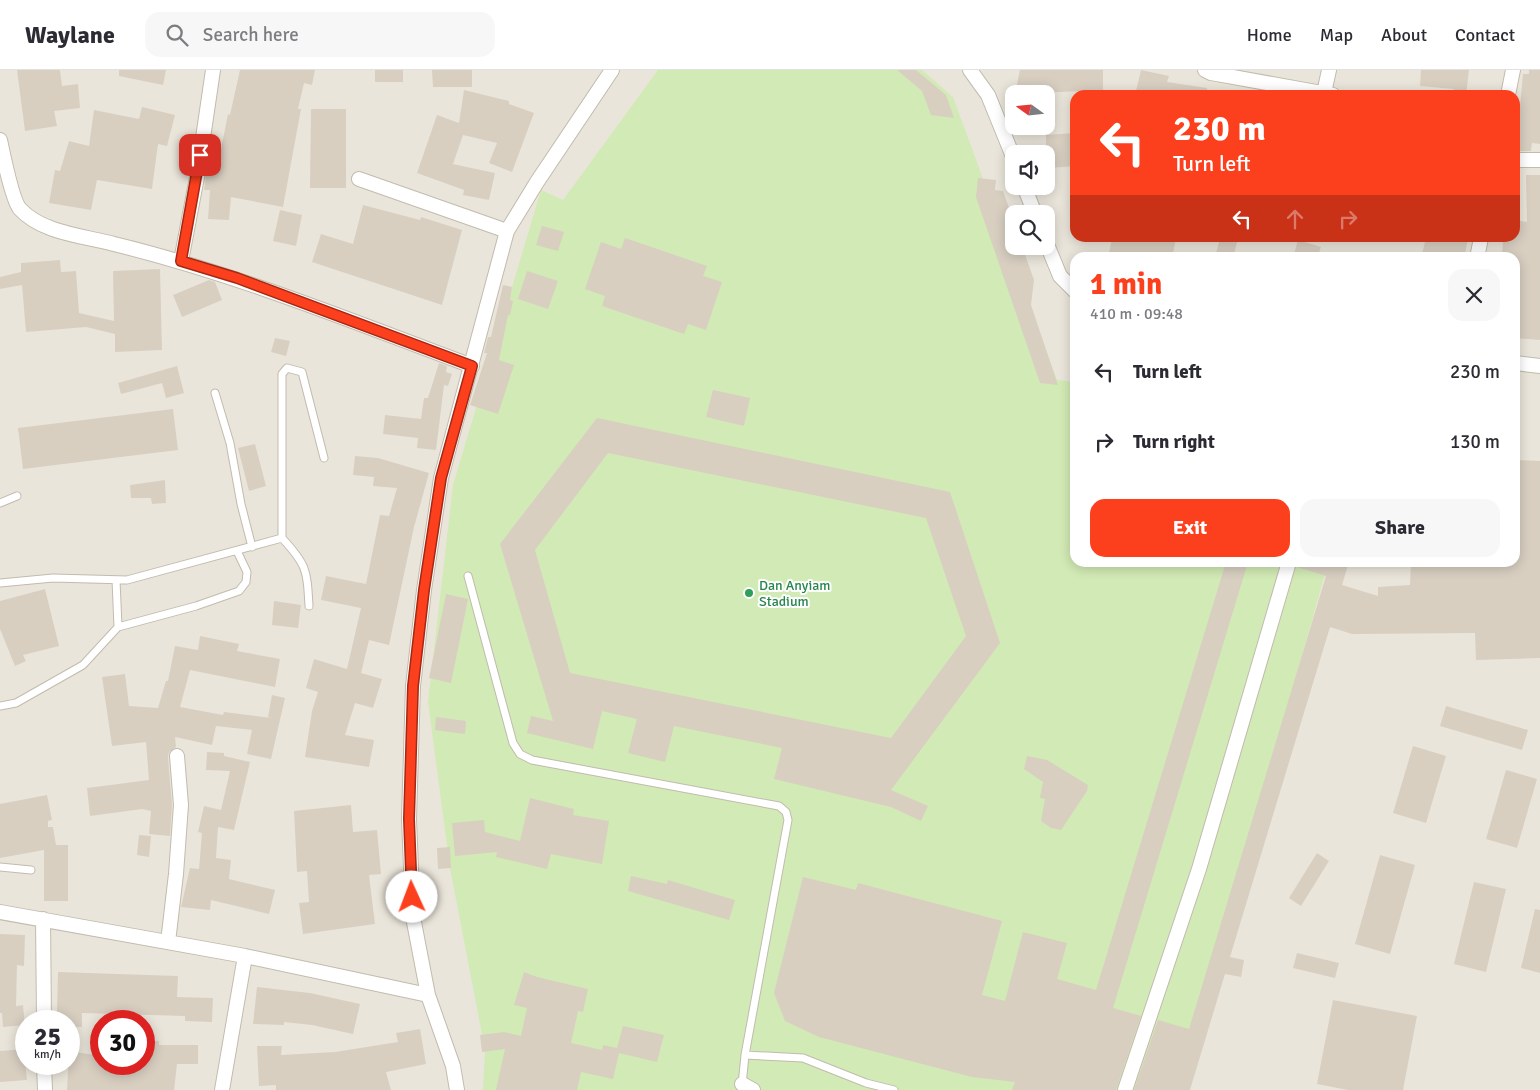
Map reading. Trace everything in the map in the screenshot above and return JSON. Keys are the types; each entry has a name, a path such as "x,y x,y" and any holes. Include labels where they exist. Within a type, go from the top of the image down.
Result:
{"street":[{"path":"181,261 198,172 213,70"},
{"path":"457,1090 453,1066 428,995 413,917 409,819 413,686 424,590 441,478 507,231 537,182 612,70"},
{"path":"970,70 988,95 1008,145"},
{"path":"1205,70 1211,73 1306,90"},
{"path":"1328,90 1329,70"},
{"path":"1509,90 1513,70"},
{"path":"0,140 18,208 37,222 58,230 181,261 237,278 472,366"},
{"path":"1520,160 1540,160"},
{"path":"359,179 507,231"},
{"path":"1051,255 1060,276 1070,286"},
{"path":"1520,364 1540,366"},
{"path":"1125,1090 1199,869 1288,567"},
{"path":"168,942 176,874 181,805 177,756"},
{"path":"0,912 245,956 428,995"},
{"path":"43,919 44,1010"},
{"path":"222,1090 245,956"},
{"path":"44,1075 44,1090"}],"lane":[{"path":"309,606 306,570 299,556 282,538 282,374 287,368 302,372 324,458"},
{"path":"215,393 230,444 241,504 252,546"},
{"path":"0,503 17,496"},
{"path":"0,583 53,578 127,580 237,552 282,538"},
{"path":"0,706 16,703 82,665 118,627 196,606 239,591 246,582 247,572 237,552"},
{"path":"468,576 513,743 520,754 532,760 779,806 786,812 788,820 745,1055 745,1088"},
{"path":"116,580 118,627"},
{"path":"0,867 31,870"},
{"path":"745,1055 803,1058 866,1083 894,1090"}],"shaded area":[{"path":"0,70 1540,70 1540,1090 0,1090"}],"green space":[{"path":"658,70 922,70 953,97 1005,238 1005,255 1011,255 1057,380 1070,381 1070,567 1327,567 1180,1090 483,1090 485,1050 450,868 428,702 453,485 541,190 563,200"}],"building":[{"path":"17,70 60,70 62,86 78,84 80,108 54,111 57,126 25,131"},
{"path":"119,70 166,70 163,85 119,76"},
{"path":"240,70 315,70 312,85 304,83 298,109 301,109 283,207 231,197 229,220 208,219 210,190 204,190 207,169 217,169 228,114 230,115"},
{"path":"375,70 403,70 403,82 375,82"},
{"path":"432,70 472,70 472,87 433,87"},
{"path":"897,70 916,70 946,95 954,118 931,115 922,91"},
{"path":"1020,70 1103,70 1103,90 1055,92 1055,85 1017,85"},
{"path":"1141,70 1169,76 1167,82 1207,88 1207,90 1136,90"},
{"path":"1421,70 1469,70 1467,90 1420,86"},
{"path":"1529,70 1540,70 1540,144 1532,143 1531,151 1520,151 1520,107 1523,74 1529,74"},
{"path":"464,90 509,101 509,104 534,113 512,172 489,163 497,143 463,135 453,164 495,173 489,200 463,195 464,190 417,173 437,115 459,123"},
{"path":"142,107 175,115 167,146 158,144 152,189 97,180 91,210 49,203 55,170 60,171 69,141 89,146 94,110 139,119"},
{"path":"311,109 346,109 346,188 310,188"},
{"path":"1070,133 1070,166 1055,168 1055,145 1046,145 1046,135"},
{"path":"1526,175 1540,175 1540,340 1520,338 1520,252 1502,252 1503,242 1520,242 1520,221 1527,222"},
{"path":"978,178 996,180 995,190 1003,191 1008,205 1005,205 1005,255 1025,255 1034,280 1031,305 1058,385 1040,383 976,197"},
{"path":"363,205 420,220 421,217 462,230 442,305 312,262 321,234 353,244"},
{"path":"280,210 302,215 296,246 273,241"},
{"path":"542,226 564,232 558,251 536,245"},
{"path":"625,238 707,266 703,276 722,282 706,330 688,324 684,334 602,306 605,296 585,289 601,242 621,249"},
{"path":"1111,242 1175,242 1173,252 1109,252"},
{"path":"1219,242 1237,242 1234,252 1216,252"},
{"path":"1297,242 1321,247 1319,252 1295,252"},
{"path":"1425,242 1467,242 1465,252 1422,252"},
{"path":"60,260 61,272 76,271 79,313 114,321 113,271 160,269 162,350 115,352 115,334 86,327 26,332 22,285 0,289 0,277 21,272 21,263"},
{"path":"527,271 558,281 548,309 518,299"},
{"path":"209,280 215,282 222,300 182,317 173,295"},
{"path":"503,285 512,287 510,300 513,301 510,315 508,315 499,360 514,365 498,414 470,405 487,353 484,353 488,337 491,337"},
{"path":"275,338 290,341 286,356 271,352"},
{"path":"439,363 447,366 446,372 452,374 448,386 444,385 436,450 417,448 418,438 383,434 385,415 421,419 424,398 428,398"},
{"path":"177,366 184,393 166,398 162,383 121,394 118,383"},
{"path":"713,390 750,398 744,426 706,417"},
{"path":"173,409 178,450 23,469 18,428"},
{"path":"597,418 950,492 1000,643 891,790 928,806 921,821 891,807 774,779 782,748 674,726 665,762 628,753 637,719 602,711 593,749 527,733 531,716 553,721 500,544","holes":["608,453 926,518 966,636 891,738 570,673 535,550"]},
{"path":"255,444 266,486 249,491 238,448"},
{"path":"355,456 378,458 429,473 414,527 389,645 369,640 361,673 382,679 373,708 355,703 345,735 374,740 369,767 305,757 312,711 318,692 306,688 314,659 347,669 361,608 321,600 326,576 366,584 380,515 389,516 397,488 373,486 374,477 353,475"},
{"path":"1520,460 1540,461 1540,658 1476,660 1475,633 1352,634 1330,627 1230,957 1244,960 1241,977 1225,974 1190,1090 1134,1090 1158,1020 1189,1029 1326,576 1297,567 1347,567 1342,585 1378,596 1378,587 1410,585 1411,567 1520,567"},
{"path":"165,480 166,503 152,504 151,498 131,498 130,485"},
{"path":"1224,567 1246,567 1113,1008 1141,1016 1116,1090 1012,1090 1015,1082 972,1077 819,1037 785,1021 774,993 803,877 856,890 858,883 1002,921 982,995 1005,1001 1023,932 1067,943 1057,979 1096,990"},
{"path":"45,589 59,646 23,655 26,661 15,666 0,629 0,601"},
{"path":"446,594 468,599 451,683 429,678"},
{"path":"274,601 301,605 298,628 272,625"},
{"path":"200,636 239,644 237,651 280,659 275,687 190,670 180,707 223,715 224,712 272,718 268,717 272,695 285,698 271,759 247,754 252,730 216,726 212,745 175,737 176,747 169,752 168,757 172,805 170,836 149,834 151,811 142,809 90,816 87,788 149,780 146,742 112,746 102,677 125,674 129,706 158,708 166,681 168,681 175,646 198,650"},
{"path":"1446,706 1528,730 1522,750 1440,726"},
{"path":"436,717 466,721 465,734 435,730"},
{"path":"1413,746 1446,756 1426,823 1393,813"},
{"path":"207,752 224,753 224,756 250,762 234,830 218,827 216,858 231,860 229,879 275,890 269,914 211,900 210,910 181,907 190,868 199,869 202,833 198,832 204,806 221,810 230,771 206,770"},
{"path":"1027,756 1047,760 1088,785 1087,791 1061,830 1051,828 1041,821 1045,799 1040,798 1043,782 1024,769"},
{"path":"1506,770 1537,779 1517,848 1486,839"},
{"path":"47,795 52,820 48,821 48,827 53,827 56,845 68,845 68,901 44,901 44,850 0,858 0,804"},
{"path":"530,798 574,809 573,815 609,821 602,864 551,854 547,869 496,857 497,852 455,856 452,823 484,820 485,832 520,841"},
{"path":"351,805 353,832 377,830 381,874 369,875 375,924 303,934 299,903 309,902 307,871 297,872 294,811"},
{"path":"139,835 151,836 149,857 137,855"},
{"path":"450,847 451,868 438,869 437,848"},
{"path":"1317,853 1329,861 1301,906 1289,898"},
{"path":"1380,855 1415,865 1390,954 1355,944"},
{"path":"631,876 667,884 668,880 735,900 729,920 628,891"},
{"path":"1474,882 1506,889 1486,972 1454,964"},
{"path":"1535,909 1540,910 1540,973 1521,968"},
{"path":"0,934 25,935 24,966 17,965 16,1006 23,1005 24,1010 15,1010 15,1026 3,1027 2,1013 0,1013"},
{"path":"1297,953 1339,963 1335,978 1293,968"},
{"path":"58,972 178,976 177,997 213,998 212,1022 185,1021 185,1016 155,1015 155,1010 90,1010 90,1013 82,1013 82,1027 80,1027 80,1010 57,1010"},
{"path":"524,972 588,989 583,1012 578,1011 571,1043 602,1050 603,1045 617,1048 623,1026 664,1035 657,1062 619,1053 613,1079 581,1072 577,1090 496,1090 505,1049 482,1052 480,1035 504,1032 521,1036 527,1008 514,1005"},
{"path":"257,987 310,993 360,1004 353,1034 312,1025 284,1022 284,1025 253,1024"},
{"path":"1333,1000 1417,1016 1403,1090 1348,1090 1317,1084"},
{"path":"420,1029 426,1064 386,1072 391,1090 276,1090 276,1085 259,1086 257,1046 282,1046 281,1055 335,1052 398,1042 396,1033"},
{"path":"155,1041 159,1041 159,1045 198,1045 198,1064 177,1064 174,1090 67,1090 68,1075 80,1075 80,1053 90,1054 90,1075 155,1075"},
{"path":"15,1050 15,1075 27,1075 27,1080 0,1082 0,1051"}],"place":[{"name":"Dan Anyiam Stadium","path":"749,593"}],"route":[{"path":"200,155 181,261 237,278 472,366 441,478 424,590 413,686 409,819 412,897"}]}
